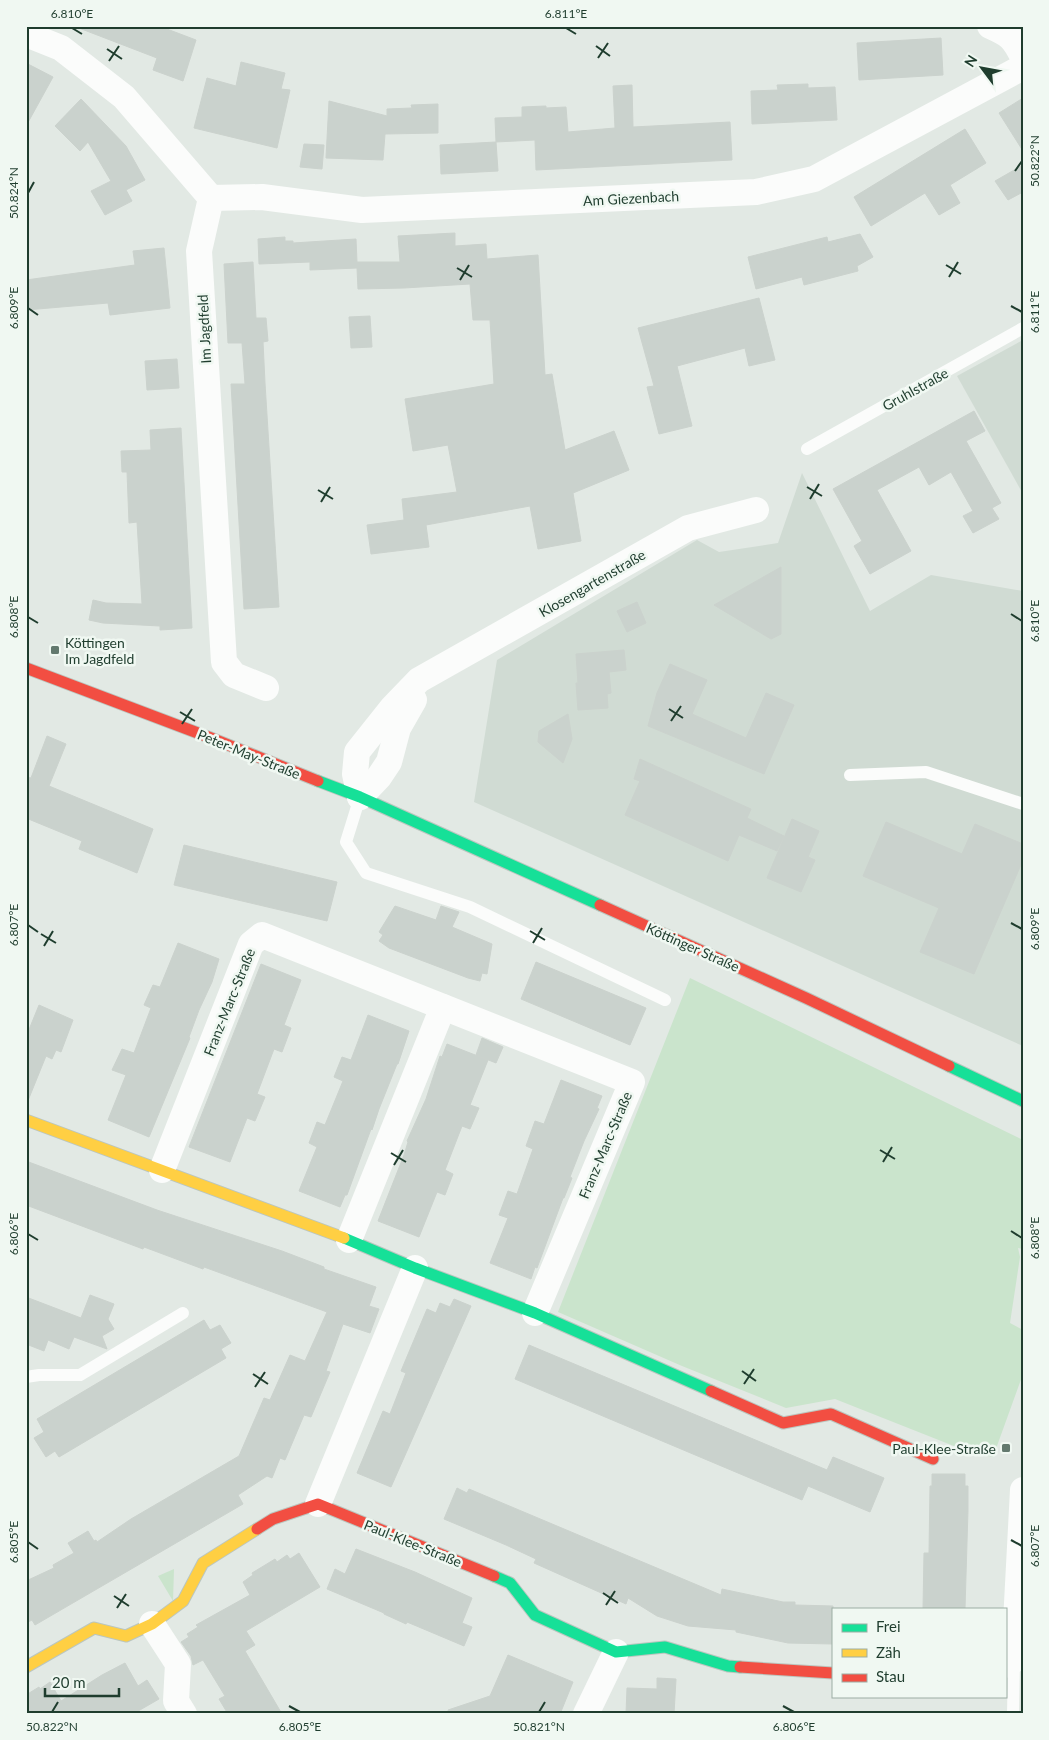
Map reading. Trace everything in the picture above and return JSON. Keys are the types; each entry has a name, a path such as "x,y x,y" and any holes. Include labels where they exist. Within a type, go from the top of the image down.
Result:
{"street":[{"path":"990,26 1015,41 1023,57"},
{"path":"26,34 61,48 124,97 211,198"},
{"name":"Am Giezenbach","path":"211,198 262,197 362,210 756,192 814,179 1023,67"},
{"name":"Im Jagdfeld","path":"211,198 199,251 224,662 234,675 266,688"},
{"name":"Klosengartenstraße","path":"360,797 355,774 357,752 392,708 419,680 688,528 756,510"},
{"name":"Peter-May-Straße","path":"26,668 203,734 308,778 360,797"},
{"name":"Köttinger Straße","path":"360,797 788,990 1023,1101"},
{"name":"Franz-Marc-Straße","path":"162,1170 251,944 262,935 632,1082 535,1313"},
{"path":"349,1240 443,1007"},
{"path":"26,1120 349,1240 415,1268 535,1313 783,1423 832,1414 933,1459"},
{"path":"26,1667 94,1628 126,1636 152,1624 183,1601 203,1563 273,1519 318,1504 415,1268"},
{"path":"1010,1663 1023,1490"},
{"name":"Paul-Klee-Straße","path":"318,1504 510,1583 535,1615 616,1652"},
{"path":"152,1624 178,1664 176,1700 184,1714"},
{"path":"586,1714 616,1652 665,1647 728,1666 832,1673"}],"lane":[{"name":"Gruhlstraße","path":"807,450 1023,328"},
{"path":"850,775 926,772 1023,804"},
{"path":"360,797 346,842 366,873 470,907 665,1000"},
{"path":"26,1377 39,1375 80,1375 183,1313"},
{"path":"1010,1663 1013,1714"}],"shaded area":[{"path":"1023,340 1023,494 957,376"},
{"path":"802,473 870,611 931,575 1023,591 1023,1046 474,802 497,660 697,540 719,552 778,543"}],"green space":[{"path":"690,978 1023,1140 1023,1249 1018,1248 1020,1257 1010,1323 1023,1330 1023,1374 993,1457 969,1452 835,1399 786,1408 682,1366 558,1312"},
{"path":"174,1569 173,1601 158,1576"}],"building":[{"path":"80,26 159,26 196,40 183,81 153,70 157,58 79,28"},
{"path":"941,38 943,75 859,80 857,43"},
{"path":"241,62 285,73 281,89 290,90 277,148 194,128 207,78 236,86"},
{"path":"26,63 53,77 26,126"},
{"path":"808,84 808,88 835,87 837,120 752,124 751,91 778,90 777,85"},
{"path":"632,85 633,127 730,122 732,160 536,170 535,140 496,142 495,118 522,117 522,107 566,107 568,132 615,128 613,86"},
{"path":"1023,98 1023,151 999,113"},
{"path":"81,99 126,146 145,180 126,190 132,201 105,215 91,191 111,181 88,142 80,151 55,126"},
{"path":"329,101 387,116 387,109 412,108 411,105 438,104 438,133 385,134 383,160 326,158"},
{"path":"965,129 986,163 950,185 960,203 939,215 925,193 871,226 854,197"},
{"path":"496,142 498,171 441,174 440,145"},
{"path":"304,144 324,145 322,169 300,167"},
{"path":"1023,165 1023,192 1008,200 995,181"},
{"path":"455,233 455,246 486,244 487,259 538,255 545,375 552,374 565,450 614,431 629,470 573,493 581,541 538,549 530,506 426,525 429,547 371,554 367,525 404,520 402,499 457,492 448,445 413,451 405,399 494,384 490,320 473,320 470,284 358,289 357,268 310,270 310,262 259,264 258,239 285,237 285,241 293,241 293,243 356,239 357,262 400,262 398,236"},
{"path":"860,234 873,257 857,266 858,271 804,285 802,277 756,289 748,257 827,237 828,242"},
{"path":"164,248 170,308 110,315 108,303 26,310 26,280 135,265 133,251"},
{"path":"253,262 256,318 266,318 268,341 263,342 279,607 244,609 231,384 245,384 242,343 228,343 224,264"},
{"path":"759,298 775,360 749,366 745,348 677,366 692,426 659,434 647,387 654,386 638,328"},
{"path":"370,316 372,347 351,348 349,317"},
{"path":"177,359 179,388 147,390 145,361"},
{"path":"974,411 985,431 966,441 1001,503 992,508 999,519 973,533 963,516 973,511 951,472 929,485 919,467 877,490 911,551 870,574 854,546 862,541 833,489"},
{"path":"181,428 192,628 160,630 160,626 103,623 89,620 93,600 106,603 142,604 137,522 129,523 127,472 122,472 121,451 151,450 150,430"},
{"path":"781,567 781,634 771,639 714,605"},
{"path":"637,602 646,623 627,632 617,611"},
{"path":"624,650 626,670 609,672 611,693 607,694 608,708 578,710 576,654"},
{"path":"670,664 707,680 692,714 746,738 766,693 794,705 764,774 648,726 657,693"},
{"path":"568,714 572,739 563,763 538,742 539,731"},
{"path":"47,736 66,744 49,786 153,829 137,873 79,849 82,841 26,818 26,777 31,778"},
{"path":"640,759 751,809 747,818 784,836 777,851 739,835 728,861 625,815 640,781 634,779"},
{"path":"792,819 819,831 808,857 815,860 801,892 767,878"},
{"path":"886,822 962,854 975,824 1023,844 1023,860 974,974 920,952 939,908 863,876"},
{"path":"184,845 337,882 327,921 174,885"},
{"path":"395,906 436,920 441,906 459,912 452,927 492,944 487,974 482,973 480,981 468,978 389,948 379,941 383,935 379,932"},
{"path":"178,943 219,959 190,1038 149,1137 108,1120 126,1075 112,1070 122,1049 134,1053 151,1008 144,1005 153,985 160,987"},
{"path":"536,962 646,1008 630,1045 521,999"},
{"path":"261,964 301,980 284,1025 291,1028 282,1052 274,1049 257,1094 265,1097 255,1121 247,1118 230,1162 189,1147"},
{"path":"39,1005 73,1020 61,1052 56,1050 52,1059 46,1056 27,1103 26,1037"},
{"path":"368,1015 409,1031 347,1195 345,1195 340,1207 299,1191 317,1147 309,1143 317,1122 325,1125 343,1081 334,1077 342,1057 351,1060"},
{"path":"482,1038 503,1047 496,1063 476,1055"},
{"path":"447,1044 488,1060 470,1105 479,1108 470,1129 462,1126 445,1170 453,1174 445,1195 437,1192 419,1237 378,1221 404,1155 407,1141 426,1099 440,1056 442,1057"},
{"path":"561,1080 602,1096 597,1108 599,1109 584,1141 570,1177 572,1178 531,1279 490,1263 508,1218 499,1215 508,1191 517,1194 533,1149 526,1146 535,1121 544,1124"},
{"path":"26,1161 157,1210 282,1251 324,1267 324,1269 376,1287 369,1306 379,1309 370,1333 343,1324 326,1371 330,1372 311,1417 304,1415 285,1460 280,1458 272,1478 267,1476 238,1495 243,1504 35,1625 32,1620 26,1623 26,1581 54,1568 53,1565 74,1553 68,1543 88,1531 94,1541 96,1540 97,1542 131,1519 239,1456 264,1398 270,1400 290,1355 305,1361 327,1312 204,1267 203,1269 144,1247 143,1249 26,1205"},
{"path":"90,1295 114,1304 108,1319 114,1329 102,1336 107,1349 74,1337 69,1349 48,1340 44,1351 26,1344 26,1297 81,1318"},
{"path":"454,1299 471,1306 391,1487 357,1473 383,1411 390,1414 406,1373 401,1371 427,1309 436,1313 440,1303 450,1307"},
{"path":"204,1320 210,1330 220,1325 231,1343 221,1349 226,1358 59,1457 55,1451 46,1457 34,1438 44,1432 37,1419"},
{"path":"529,1345 827,1470 833,1457 884,1478 870,1512 808,1486 802,1500 515,1379"},
{"path":"932,1474 965,1474 965,1486 968,1486 965,1608 923,1608 924,1553 929,1553 930,1486 932,1486"},
{"path":"457,1488 467,1493 469,1489 721,1595 722,1589 783,1602 795,1602 795,1605 833,1606 832,1644 788,1643 736,1632 736,1630 688,1626 657,1616 628,1598 626,1604 534,1563 536,1559 444,1519"},
{"path":"356,1549 415,1572 472,1598 462,1623 472,1627 464,1646 407,1622 406,1624 327,1589 335,1569 345,1574"},
{"path":"299,1553 320,1587 246,1631 255,1645 245,1651 282,1714 228,1714 219,1699 225,1696 203,1660 193,1665 191,1656 181,1642 189,1637 187,1634 198,1627 196,1625 250,1595 243,1582 253,1575 252,1573 275,1559 277,1562 287,1555 290,1559"},
{"path":"508,1655 573,1682 560,1714 449,1714 448,1710 490,1696"},
{"path":"125,1663 138,1686 147,1680 159,1699 133,1714 26,1714 26,1695 39,1687 40,1689 50,1682 61,1701"},
{"path":"657,1678 676,1679 674,1714 626,1714 627,1688 657,1689"}],"traffic: fast":[{"path":"318,781 360,797 600,905"},
{"path":"949,1066 1023,1101"},
{"path":"344,1238 415,1268 535,1313 711,1391"},
{"path":"494,1576 510,1583 535,1615 616,1652 665,1647 728,1666 740,1667"}],"traffic: slow":[{"path":"26,1120 344,1238"},
{"path":"26,1667 94,1628 126,1636 152,1624 183,1601 203,1563 257,1529"}],"traffic: jam":[{"path":"26,668 318,781"},
{"path":"600,905 806,998 949,1066"},
{"path":"711,1391 783,1423 831,1414 933,1459"},
{"path":"257,1529 273,1519 318,1504 494,1576"},
{"path":"740,1667 832,1673"}],"place":[{"name":"Köttingen Im Jagdfeld","path":"55,650"},
{"name":"Paul-Klee-Straße","path":"1006,1448"}]}
